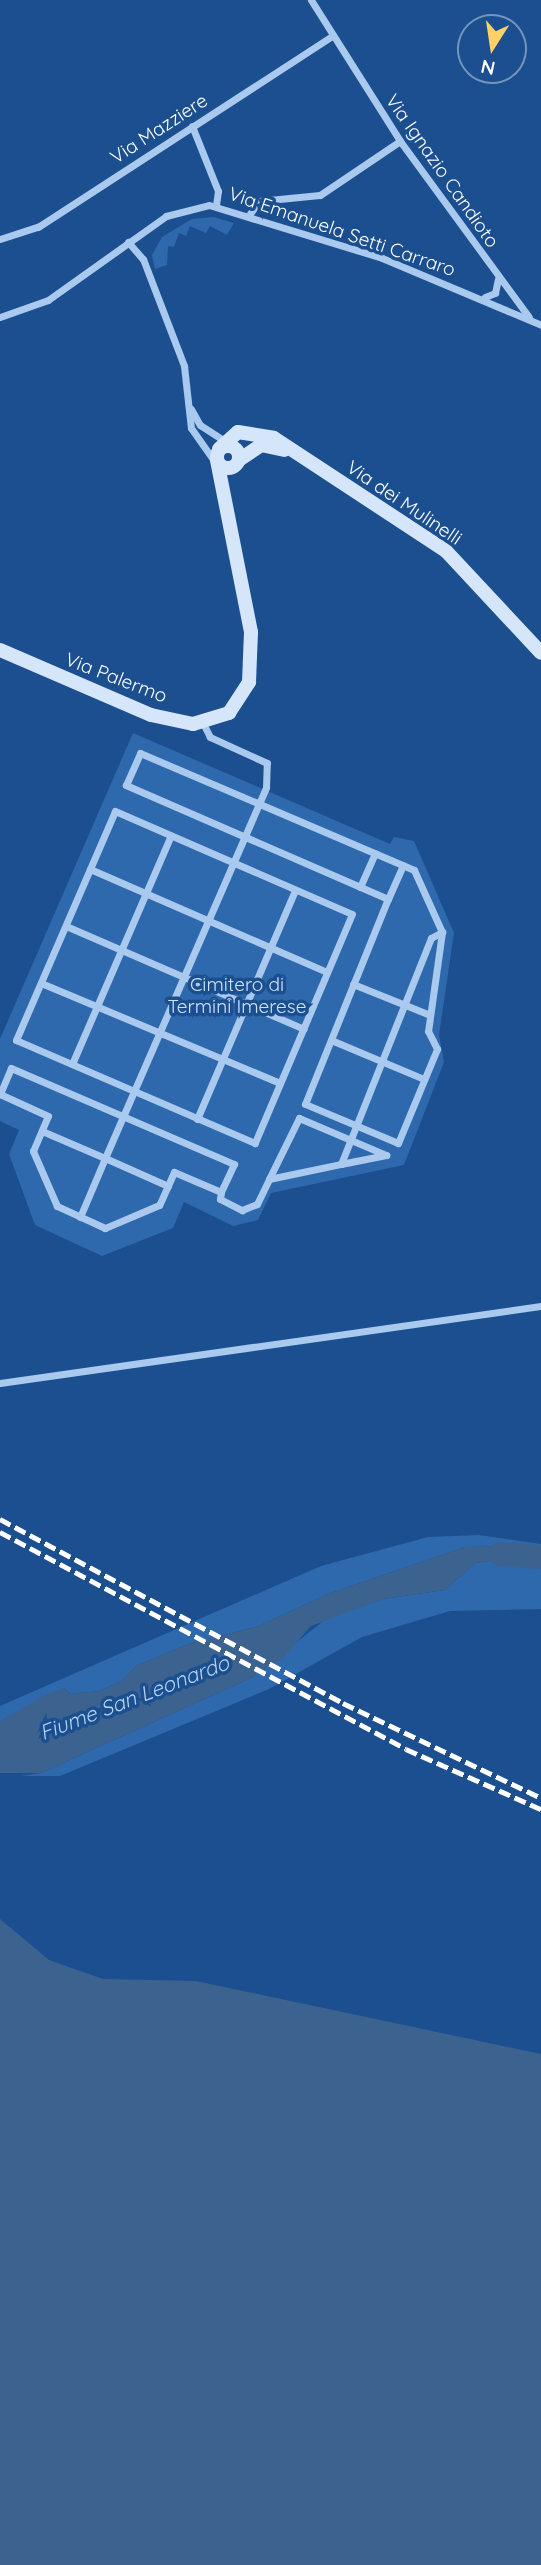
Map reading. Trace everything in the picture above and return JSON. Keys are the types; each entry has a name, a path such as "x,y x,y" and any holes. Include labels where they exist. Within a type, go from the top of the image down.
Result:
{"street":[{"name":"Via Ignazio Candioto","path":"313,1 331,37 400,141 496,276 531,320"},
{"name":"Via Mazziere","path":"0,239 37,228 331,37"},
{"path":"192,126 218,191 216,206"},
{"path":"249,215 259,201 320,195 400,141"},
{"name":"Via Emanuela Setti Carraro","path":"0,317 48,300 166,216 192,206 216,206 481,296 541,325"},
{"path":"128,242 143,259 184,366 189,405 200,445 226,457 261,445 296,454"},
{"path":"481,296 495,293 496,276"},
{"path":"189,405 200,425 226,457"},
{"name":"Via dei Mulinelli","path":"226,457 238,432 261,433 296,454 446,551 541,653"},
{"name":"Via Palermo","path":"0,650 121,705 203,723 221,718 246,691 251,662 226,457"},
{"path":"80,1217 259,804 267,763 210,737 203,723"},
{"path":"388,899 126,785 140,753 375,853 403,865 414,870 442,932 428,1031 437,1049 398,1143 305,1104 403,865"},
{"path":"115,811 171,835 352,914 255,1143 16,1040 115,811"},
{"path":"72,1065 171,835"},
{"path":"360,887 375,853"},
{"path":"90,869 327,972"},
{"path":"197,1119 295,890"},
{"path":"66,926 304,1029"},
{"path":"341,1164 431,938 442,932"},
{"path":"41,983 280,1083"},
{"path":"354,984 430,1015"},
{"path":"331,1040 424,1079"},
{"path":"221,1192 174,1172 159,1205 105,1228 57,1206 33,1151 48,1116 0,1094 11,1068 234,1164 220,1199 242,1210 257,1204 299,1118 386,1155 269,1180"},
{"path":"42,1131 168,1186"},
{"path":"0,1383 541,1306"}],"green space":[{"path":"213,217 234,223 227,235 210,226 206,233 190,226 186,236 179,233 174,247 168,246 167,265 155,269 152,255 162,237 192,219"},
{"name":"Cimitero di Termini Imerese","path":"133,733 390,844 394,837 414,841 454,933 439,1035 444,1062 404,1165 271,1193 258,1220 233,1226 184,1202 173,1228 102,1256 35,1225 9,1154 19,1130 0,1121 0,1039"},
{"path":"479,1535 541,1544 541,1609 450,1611 362,1637 269,1689 60,1776 21,1776 41,1773 253,1677 327,1618 383,1599 445,1590 475,1563 530,1555 518,1546 465,1547 328,1594 256,1627 188,1644 136,1666 122,1681 99,1691 70,1694 64,1688 0,1721 0,1706 321,1566 428,1537"}],"water":[{"path":"518,1546 531,1555 475,1563 445,1590 383,1599 311,1626 283,1658 253,1677 41,1773 0,1773 0,1721 47,1694 64,1688 70,1694 99,1691 122,1681 136,1666 188,1644 256,1627 328,1594 465,1547"},
{"path":"0,1919 49,1960 103,1979 196,1981 541,2054 541,2565 0,2565"}],"waterway":[{"name":"Fiume San Leonardo","path":"500,1554 541,1557"}],"railway":[{"path":"0,1519 343,1703 541,1798"},
{"path":"0,1532 406,1749 541,1809"}]}
